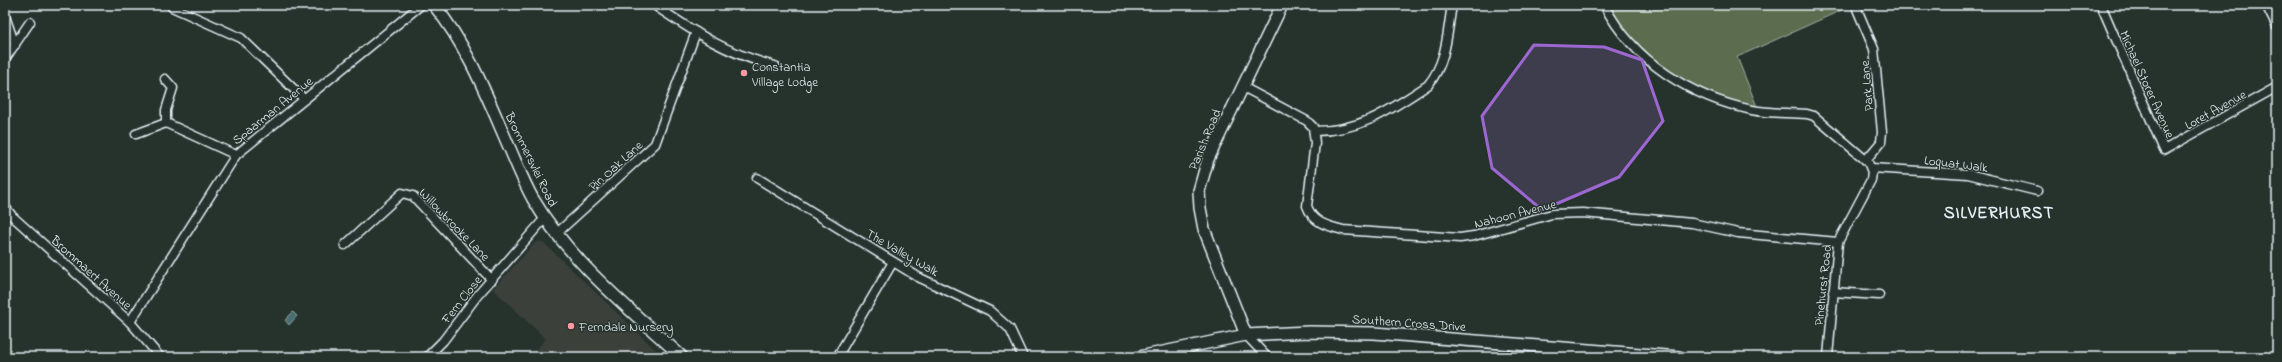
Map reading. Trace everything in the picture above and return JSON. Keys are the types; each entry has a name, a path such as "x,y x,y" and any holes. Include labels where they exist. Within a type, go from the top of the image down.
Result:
{"street":[{"name":"Spaarman Avenue","path":"130,322 236,155 421,5"},
{"name":"Brommersvlei Road","path":"434,5 460,41 474,68 529,190 556,234 583,265 682,357"},
{"path":"654,5 696,32 737,55 775,66"},
{"name":"Parish Road","path":"1246,335 1204,229 1200,208 1199,191 1208,159 1282,5"},
{"path":"1243,87 1307,121 1315,131 1335,130 1359,125 1428,85 1434,77 1443,57 1452,5"},
{"path":"1604,5 1634,47 1679,84 1710,98 1753,110 1807,114 1814,116 1866,160 1871,168"},
{"name":"Michael Storer Avenue","path":"2101,5 2164,150"},
{"path":"2266,5 2277,27"},
{"path":"172,7 241,38 304,99"},
{"name":"Park Lane","path":"1857,8 1874,49 1882,132 1881,142 1866,160"},
{"path":"5,16 15,45"},
{"path":"5,59 30,22"},
{"name":"Pin Oak Lane","path":"556,234 655,144 696,32"},
{"path":"165,79 173,88 166,110 166,123"},
{"name":"Loret Avenue","path":"2164,150 2277,87"},
{"path":"136,134 166,123 236,155"},
{"name":"Nahoon Avenue","path":"1315,131 1307,206 1311,216 1318,222 1343,230 1460,238 1474,236 1552,214 1583,212 1692,223 1738,233 1838,242"},
{"name":"Pinehurst Road","path":"1828,357 1838,242 1870,184 1872,176 1871,168"},
{"name":"Loquat Walk","path":"1871,168 1968,174 2037,191"},
{"name":"The Valley Walk","path":"757,178 918,277 990,311 1001,319 1010,329 1022,357"},
{"name":"Willowbrooke Lane","path":"345,245 402,193 408,194 413,196 492,280"},
{"name":"Brommaert Avenue","path":"5,207 12,216 82,281 130,322 160,357"},
{"name":"Fern Close","path":"427,357 461,320 477,296 545,218"},
{"path":"838,357 893,262"},
{"path":"1833,292 1879,295"},
{"name":"Southern Cross Drive","path":"1139,357 1246,335 1308,332 1374,332 1679,357"},
{"path":"1246,335 1267,357"}],"highlighted area":[{"path":"1534,45 1604,47 1642,60 1663,121 1619,177 1542,210 1492,168 1482,116"}],"shaded area":[{"path":"536,242 543,242 663,357 529,357 546,339 493,289"}],"green space":[{"path":"1614,5 1853,5 1737,57 1758,109 1711,96 1667,72 1636,45 1608,8"}],"water":[{"path":"293,312 297,316 289,325 285,320"}],"place":[{"name":"Constantia Village Lodge","path":"744,73"},
{"name":"Ferndale Nursery","path":"571,326"}],"district":[{"name":"SILVERHURST","path":"1999,212"}]}
